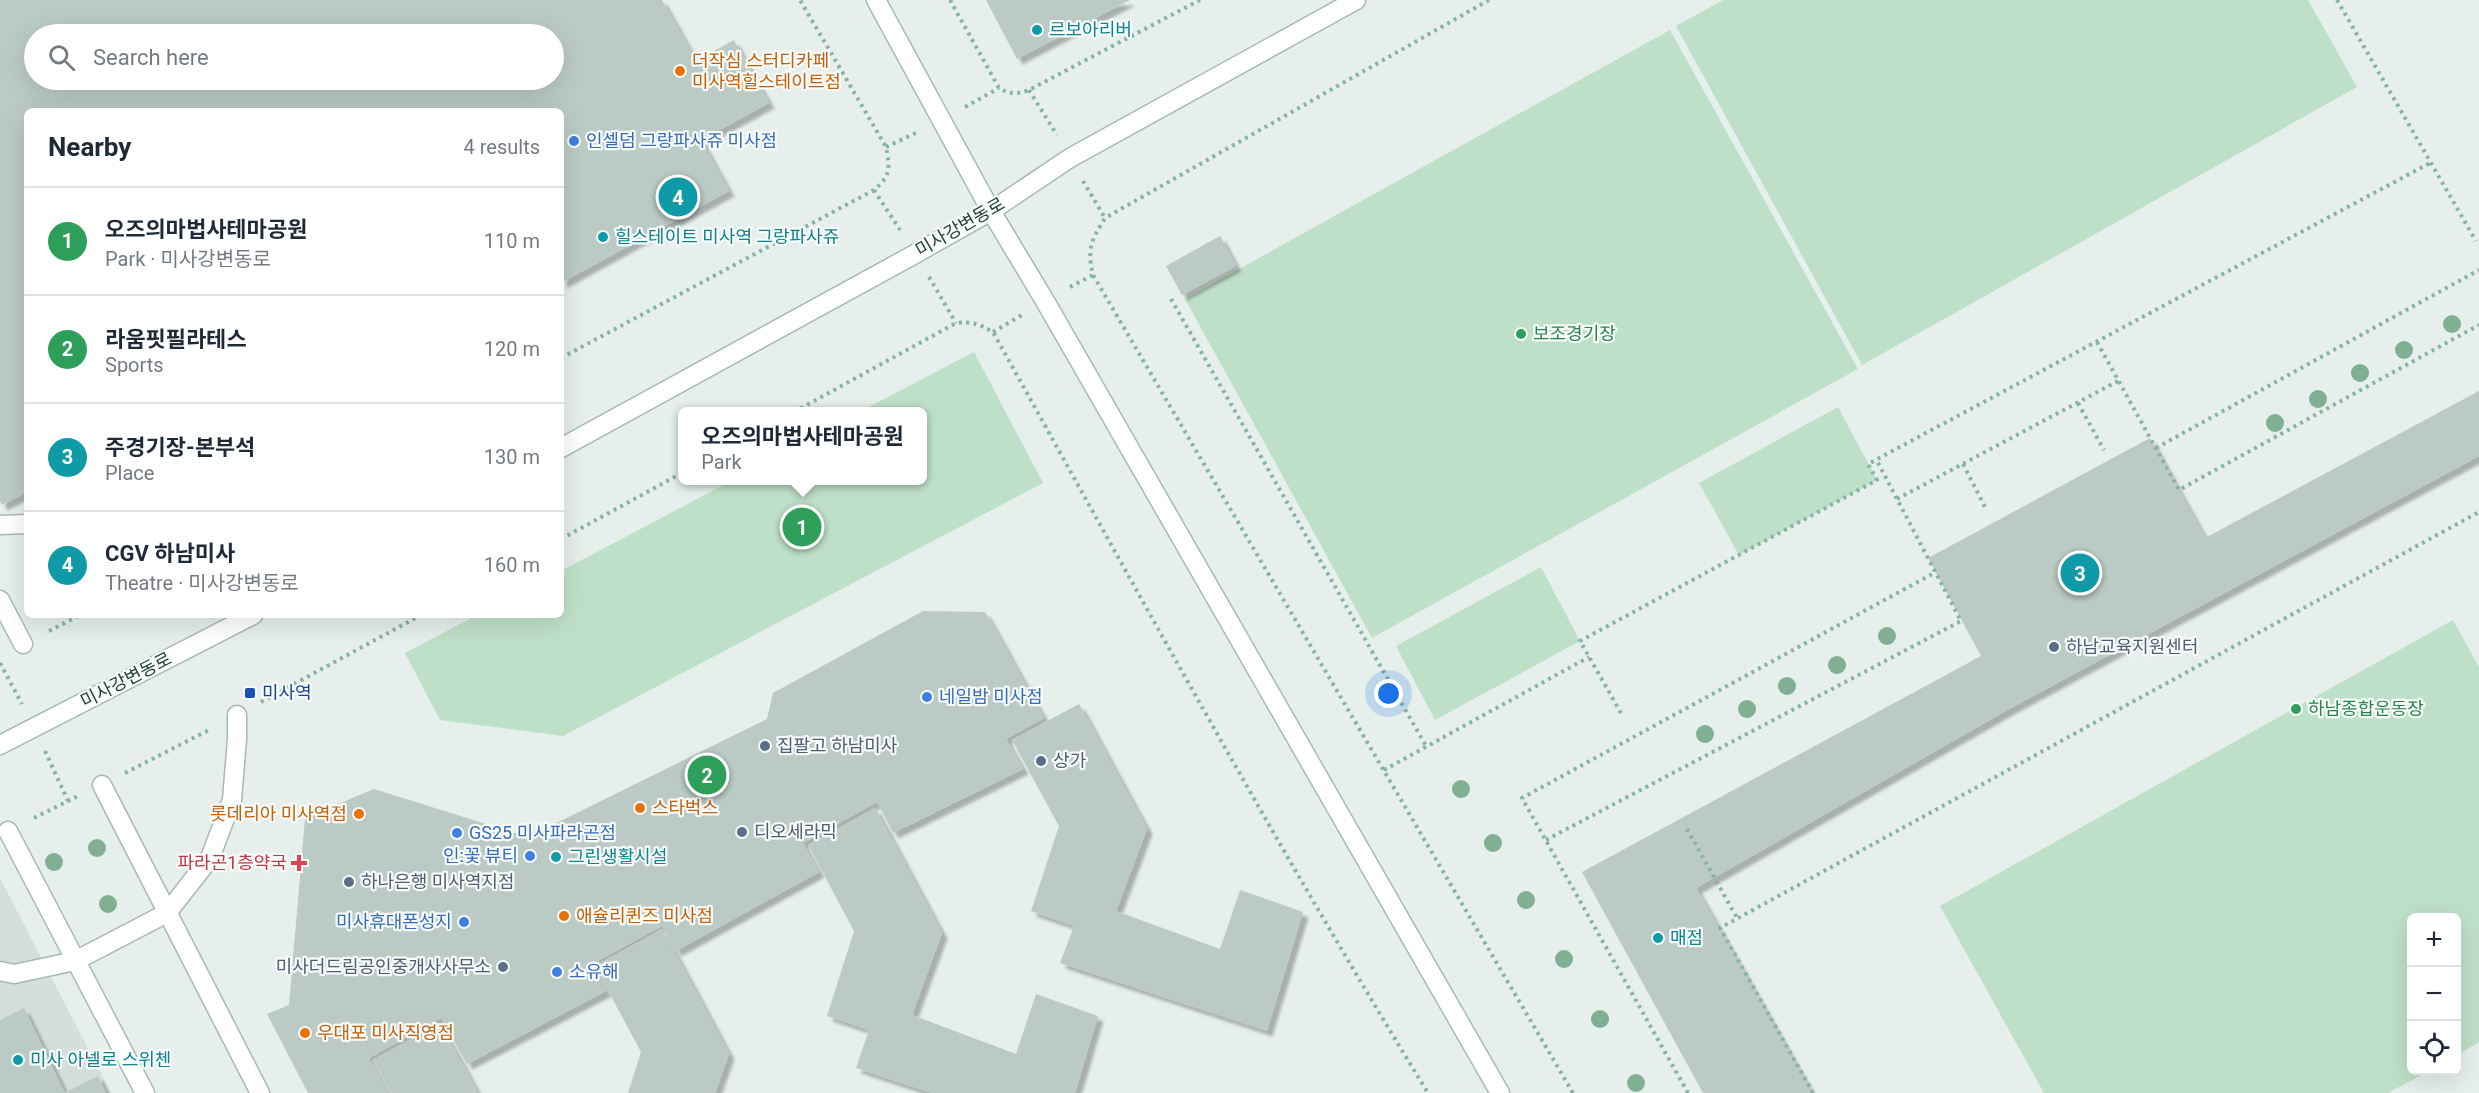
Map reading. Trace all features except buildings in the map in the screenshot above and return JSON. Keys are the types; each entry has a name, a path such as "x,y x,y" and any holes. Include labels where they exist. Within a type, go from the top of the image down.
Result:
{"street":[{"path":"876,0 990,211 1051,312 1500,1093"},
{"name":"미사강변동로","path":"564,446 990,211 1070,158 1356,0"},
{"path":"0,525 24,524"},
{"path":"0,600 23,644"},
{"name":"미사강변동로","path":"0,745 247,618"},
{"path":"0,972 14,974 75,961 167,913 210,858 232,800 237,715"},
{"path":"102,785 260,1093"},
{"path":"8,831 145,1093"}],"path":[{"path":"564,356 874,190 886,180 889,163 886,147 800,0"},
{"path":"950,0 999,88 1006,93 1017,94 1029,90 1200,0"},
{"path":"1489,0 1105,218 1095,235 1089,255 1093,275 1573,1093"},
{"path":"2337,0 2476,242"},
{"path":"1621,713 1580,641 1877,480 1868,464 1876,459 2430,163"},
{"path":"2157,448 2479,270"},
{"path":"1171,299 1426,746"},
{"path":"801,407 956,324 968,322 980,324 993,332 1194,691 1378,1011 1428,1093"},
{"path":"2097,342 2179,490 2479,325"},
{"path":"1897,499 2118,381"},
{"path":"2078,403 2104,450"},
{"path":"1546,840 1961,621 1876,459"},
{"path":"1963,464 1986,509"},
{"path":"564,536 678,474"},
{"path":"1813,1093 1720,928 2479,512"},
{"path":"1688,1093 1522,798 1934,573"},
{"path":"1384,770 1589,657"},
{"path":"1686,829 1737,918"}],"shaded area":[{"path":"0,878 111,1093 0,1093"}],"green space":[{"path":"1723,0 2308,0 2357,87 1862,365 1676,26"},
{"name":"보조경기장","path":"1670,30 1858,369 1372,638 1185,299"},
{"path":"974,352 1043,483 563,736 440,720 405,653 471,618 564,618 564,569 723,485 927,485 927,407 869,407"},
{"path":"1838,407 1877,480 1739,555 1699,483"},
{"path":"1541,567 1580,641 1435,720 1396,646"},
{"path":"2453,620 2479,667 2479,1042 2461,1053 2461,913 2407,913 2407,1075 2422,1075 2388,1093 2044,1093 1940,906"}],"place":[{"name":"르보아리버","path":"1037,30"},
{"name":"더작심 스터디카페 미사역힐스테이트점","path":"680,71"},
{"name":"인셀덤 그랑파사쥬 미사점","path":"574,141"},
{"name":"CGV 하남미사","path":"678,197"},
{"name":"힐스테이트 미사역 그랑파사쥬","path":"603,237"},
{"name":"보조경기장","path":"1521,334"},
{"name":"오즈의마법사테마공원","path":"802,527"},
{"name":"주경기장-본부석","path":"2080,573"},
{"name":"하남교육지원센터","path":"2054,647"},
{"name":"미사역","path":"250,693"},
{"name":"네일밤 미사점","path":"927,697"},
{"name":"하남종합운동장","path":"2296,709"},
{"name":"집팔고 하남미사","path":"765,746"},
{"name":"상가","path":"1041,761"},
{"name":"라움핏필라테스","path":"707,775"},
{"name":"스타벅스","path":"640,808"},
{"name":"롯데리아 미사역점","path":"359,814"},
{"name":"디오세라믹","path":"742,832"},
{"name":"GS25 미사파라곤점","path":"457,833"},
{"name":"인:꽃 뷰티","path":"530,856"},
{"name":"그린생활시설","path":"556,857"},
{"name":"파라곤1층약국","path":"299,863"},
{"name":"하나은행 미사역지점","path":"349,882"},
{"name":"애슐리퀸즈 미사점","path":"564,916"},
{"name":"미사휴대폰성지","path":"464,922"},
{"name":"매점","path":"1658,938"},
{"name":"미사더드림공인중개사사무소","path":"503,967"},
{"name":"소유해","path":"557,972"},
{"name":"우대포 미사직영점","path":"305,1033"},
{"name":"미사 아넬로 스위첸","path":"18,1060"}]}
